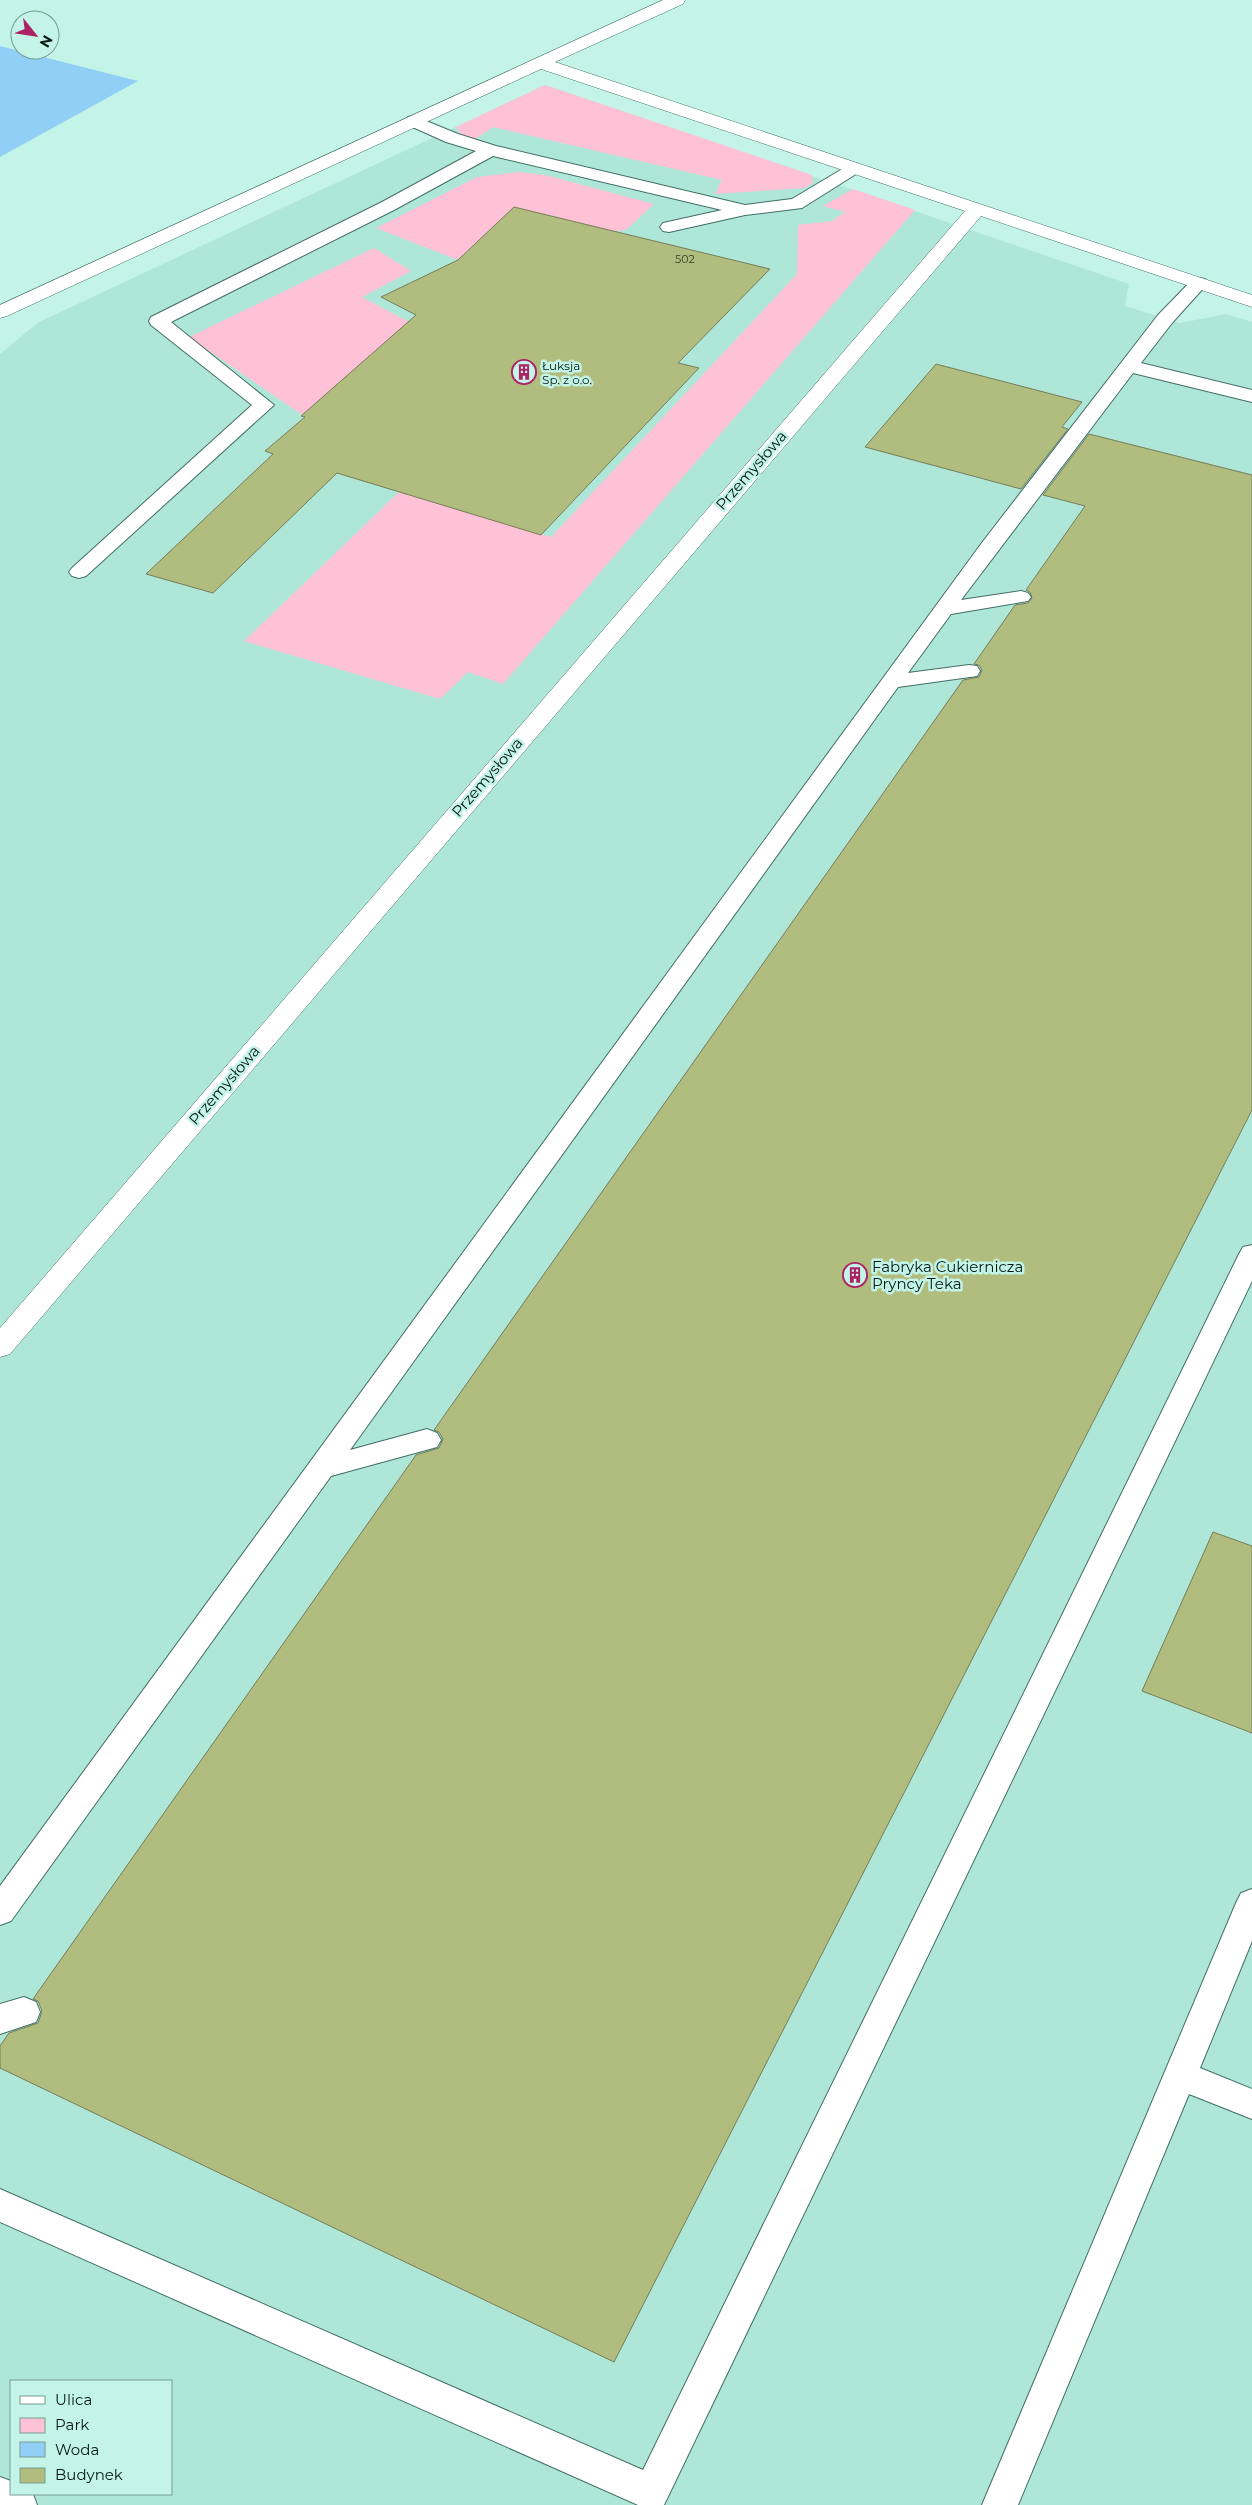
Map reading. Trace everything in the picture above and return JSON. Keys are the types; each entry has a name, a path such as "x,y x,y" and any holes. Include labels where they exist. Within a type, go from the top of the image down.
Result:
{"street":[{"path":"0,312 677,0"},
{"path":"540,63 1252,301"},
{"name":"Przemysłowa","path":"0,1347 977,209"}],"lane":[{"path":"414,121 452,138 491,150 745,210"},
{"path":"79,572 264,405 158,321 388,206 491,150"},
{"path":"669,227 745,210 796,204 855,168"},
{"path":"0,1911 943,609 1165,319 1199,284"},
{"path":"1129,366 1252,396"},
{"path":"943,609 1021,597"},
{"path":"890,682 969,671"},
{"path":"0,2205 651,2492 1252,1254"},
{"path":"321,1468 427,1440"},
{"path":"1000,2505 1252,1903"},
{"path":"1180,2075 1252,2104"},
{"path":"0,2495 19,2505"}],"shaded area":[{"path":"545,85 1129,284 1125,306 1180,323 1226,314 1252,322 1252,2505 0,2505 0,354 39,322"}],"green space":[{"path":"545,85 812,175 813,183 805,188 715,194 722,180 493,127 472,141 461,134 456,127"},
{"path":"518,172 545,175 654,204 626,230 605,232 567,220 514,207 458,260 376,228 477,177"},
{"path":"853,189 915,210 503,684 468,672 440,699 244,641 399,492 551,537 797,274 798,225 832,221 845,212 823,206"},
{"path":"374,248 411,271 362,297 409,322 305,417 189,337"}],"water":[{"path":"0,46 10,49 10,60 55,60 138,81 0,157"}],"building":[{"name":"Łuksja Sp. z o.o.","path":"514,207 770,269 678,363 699,368 541,535 337,473 213,593 146,574 273,454 265,451 305,417 301,416 416,315 381,297 458,260"},
{"path":"936,364 1082,402 1062,427 1068,429 1021,489 865,447"},
{"name":"Fabryka Cukiernicza Pryncy Teka","path":"1089,434 1252,475 1252,1110 614,2362 0,2068 0,2046 9,2033 38,2023 42,2011 38,2001 33,1999 416,1455 439,1448 443,1439 439,1432 434,1430 963,680 979,677 982,670 979,665 974,664 1015,605 1028,603 1032,598 1030,592 1026,590 1085,506 1043,495"},
{"path":"1213,1532 1252,1546 1252,1733 1142,1691"}],"place":[{"name":"Łuksja Sp. z o.o.","path":"524,372"},
{"name":"Fabryka Cukiernicza Pryncy Teka","path":"855,1275"}]}
